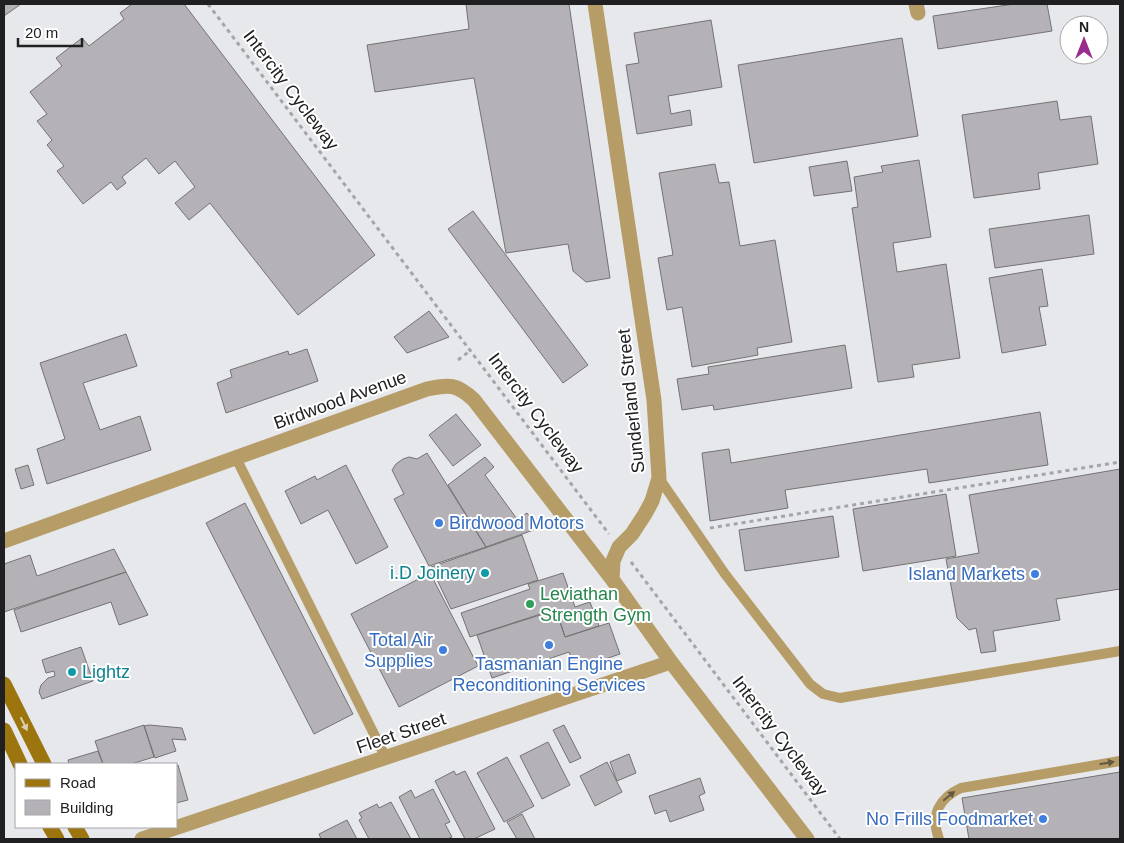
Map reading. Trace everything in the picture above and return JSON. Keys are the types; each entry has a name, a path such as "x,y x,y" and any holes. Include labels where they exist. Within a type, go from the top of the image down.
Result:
{"main road":[{"path":"4,684 44,763"},
{"path":"4,730 20,763"},
{"path":"51,828 57,839"},
{"path":"76,828 82,839"}],"street":[{"name":"Sunderland Street","path":"596,4 654,400 659,478 645,514 632,534 619,547 613,561 612,579"},
{"name":"Birdwood Avenue","path":"4,541 427,389 439,386 455,386 474,400 612,579"},
{"path":"612,579 670,662 807,839"},
{"name":"Fleet Street","path":"178,827 670,662"},
{"name":"Fleet Street","path":"142,839 175,828"}],"lane":[{"path":"236,458 386,758"},
{"path":"659,478 725,574 810,684 823,694 840,698 1120,650"},
{"path":"939,839 935,823 937,812 949,794 961,788 1120,761"}],"path":[{"name":"Intercity Cycleway","path":"208,4 840,839"},
{"path":"458,360 471,350"},
{"path":"694,530 1120,462"}],"building":[{"path":"4,4 21,4 4,16"},
{"path":"132,4 184,4 375,255 298,315 210,203 189,220 175,203 195,187 175,161 159,174 146,158 122,177 126,183 117,190 111,182 83,204 57,171 64,166 47,145 52,140 37,121 47,114 30,92 62,66 56,58 82,38 89,46 124,19 120,13"},
{"path":"466,4 569,4 610,278 586,282 573,271 568,244 506,253 474,78 375,92 367,45 469,29"},
{"path":"1014,4 1047,4 1052,31 938,49 933,16"},
{"path":"711,20 722,87 668,96 671,114 690,110 692,125 637,134 626,65 639,63 634,33"},
{"path":"902,38 918,136 754,163 738,65"},
{"path":"1057,101 1060,120 1091,116 1098,164 1038,173 1040,189 974,198 962,115"},
{"path":"919,160 931,237 893,243 897,272 946,264 960,358 912,365 914,377 878,382 852,208 858,207 854,177 883,172 881,166"},
{"path":"847,161 852,191 814,196 809,167"},
{"path":"715,164 719,183 729,182 740,246 775,240 792,342 757,348 758,355 692,367 682,307 667,310 658,258 673,255 659,173"},
{"path":"473,211 588,365 563,383 448,229"},
{"path":"1089,215 1094,254 995,268 989,229"},
{"path":"1042,269 1048,306 1039,307 1046,345 1002,353 989,278"},
{"path":"429,311 449,337 407,353 394,337"},
{"path":"126,334 137,366 83,383 100,430 140,416 151,450 47,484 37,449 65,439 40,363"},
{"path":"845,345 852,388 714,410 713,405 682,410 677,379 709,374 708,367"},
{"path":"307,349 318,381 226,413 217,383 232,377 230,370 288,351 289,355"},
{"path":"1040,412 1048,465 929,483 927,469 785,490 788,508 710,521 702,453 729,449 731,463"},
{"path":"456,414 481,445 453,466 429,435"},
{"name":"Birdwood Motors","path":"427,453 486,547 429,566 394,499 404,494 392,470 403,459 409,457 417,459"},
{"path":"485,457 494,467 485,475 517,519 527,513 539,528 486,547 448,485"},
{"path":"28,465 34,485 21,489 15,469"},
{"path":"346,465 388,547 356,564 328,510 301,524 285,491 315,476 317,480"},
{"name":"Island Markets","path":"1120,469 1120,589 1056,599 1060,620 993,631 996,651 981,653 976,628 969,630 957,618 946,559 979,553 969,495"},
{"path":"946,494 956,556 863,571 853,509"},
{"path":"245,503 353,714 314,734 206,523"},
{"path":"833,516 839,557 745,571 739,530"},
{"name":"i.D Joinery","path":"522,535 538,580 451,609 431,567"},
{"path":"114,549 126,572 4,612 4,564 30,555 37,576"},
{"path":"126,572 148,615 119,625 111,602 21,632 14,610"},
{"path":"430,573 478,666 399,707 351,614"},
{"name":"Leviathan Strength Gym","path":"563,573 575,607 590,602 599,626 565,637 556,609 470,637 461,613 530,589 528,584"},
{"name":"Tasmanian Engine Reconditioning Services","path":"556,610 565,637 609,623 620,654 576,669 569,652 492,678 477,635"},
{"name":"Lightz","path":"81,647 93,681 42,699 39,692 41,685 48,678 55,676 54,671 46,673 42,660"},
{"path":"144,725 154,757 134,763 103,763 95,741"},
{"path":"564,725 581,758 570,763 553,730"},
{"path":"144,726 182,728 186,740 172,739 176,751 155,758"},
{"path":"548,742 570,785 542,799 520,756"},
{"path":"98,751 103,763 69,763 68,760"},
{"path":"629,754 636,773 617,781 610,762"},
{"path":"507,757 534,806 504,822 477,773"},
{"path":"607,762 622,792 595,806 580,776"},
{"path":"178,765 188,800 178,802"},
{"path":"454,771 456,775 465,771 495,829 474,839 465,839 435,781"},
{"name":"No Frills Foodmarket","path":"1120,772 1120,839 969,839 962,798"},
{"path":"700,778 705,793 699,796 704,810 670,822 666,810 655,814 649,796"},
{"path":"433,789 450,822 445,824 452,837 447,839 420,839 399,797 411,790 415,798"},
{"path":"391,802 411,839 369,839 359,820 362,818 359,813 377,804 379,808"},
{"path":"522,814 535,839 517,839 507,822"},
{"path":"347,820 357,839 321,839 319,834"}],"place":[{"name":"Birdwood Motors","path":"439,523"},
{"name":"i.D Joinery","path":"485,573"},
{"name":"Island Markets","path":"1035,574"},
{"name":"Leviathan Strength Gym","path":"530,604"},
{"name":"Tasmanian Engine Reconditioning Services","path":"549,645"},
{"name":"Total Air Supplies","path":"443,650"},
{"name":"Lightz","path":"72,672"},
{"name":"No Frills Foodmarket","path":"1043,819"}]}
